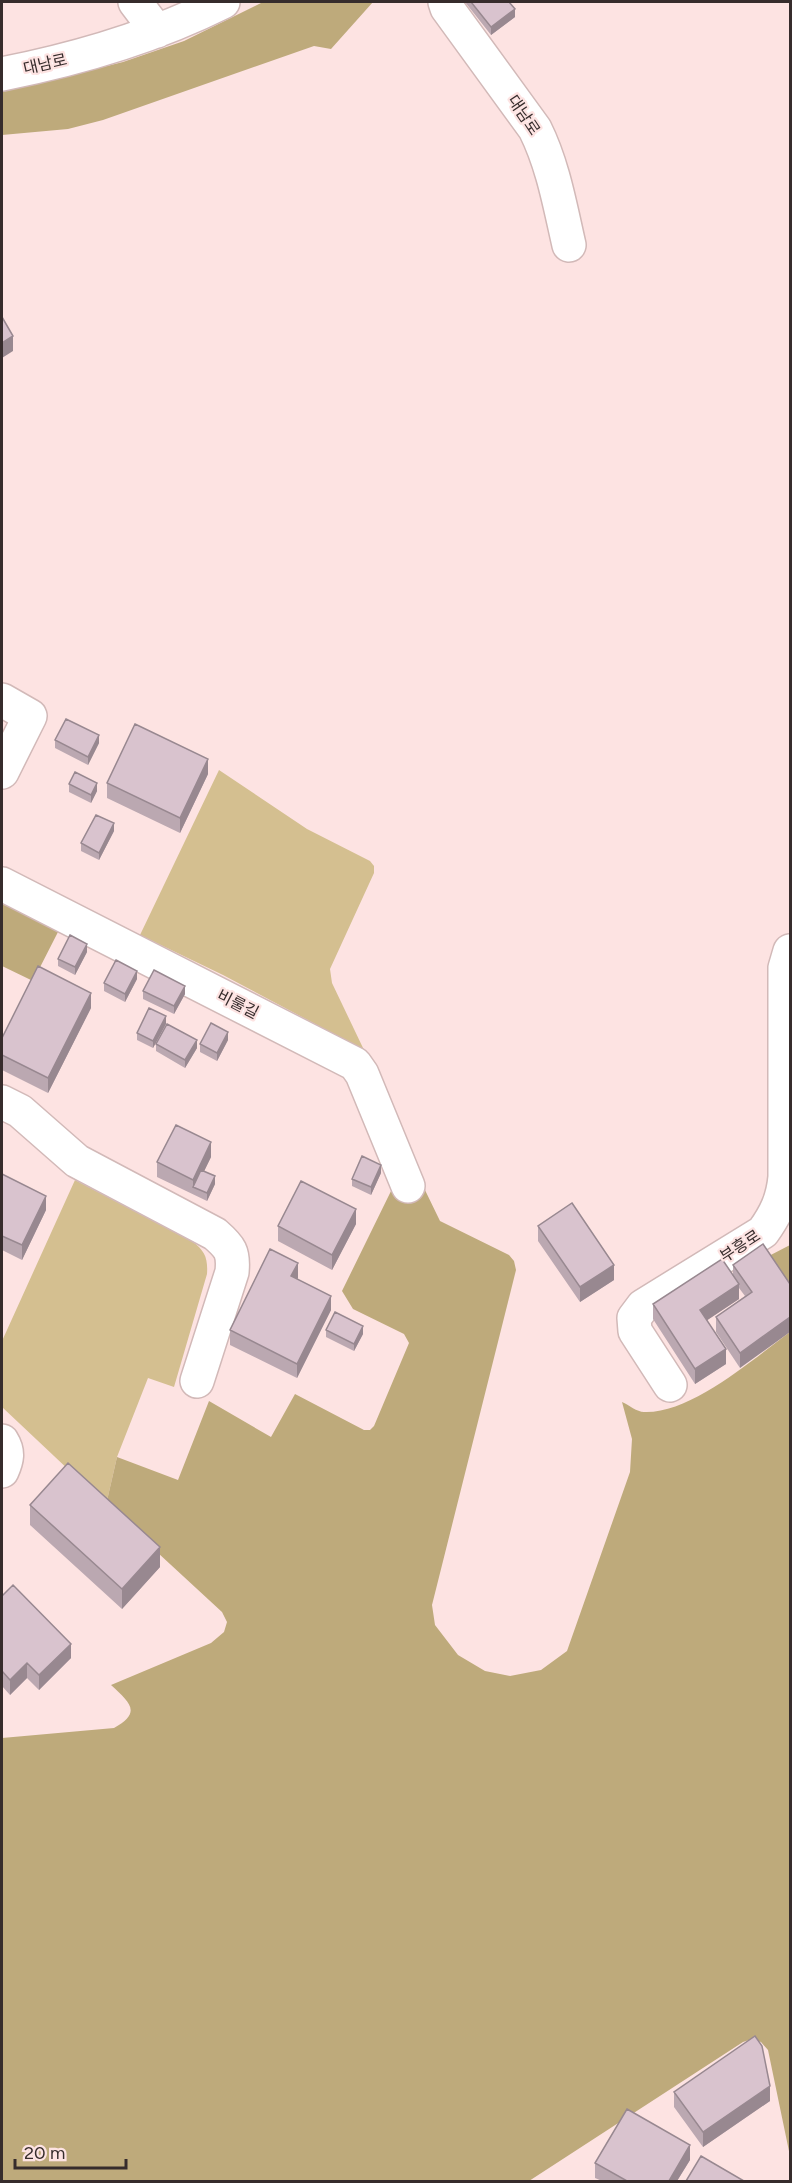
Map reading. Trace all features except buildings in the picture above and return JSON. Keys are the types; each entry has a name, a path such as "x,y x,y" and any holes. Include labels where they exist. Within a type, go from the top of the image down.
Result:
{"street":[{"path":"135,2 158,30"},
{"name":"대남로","path":"2,74 109,49 223,2"},
{"name":"대남로","path":"445,2 540,138 551,170 569,245"},
{"path":"2,700 30,716 2,772"},
{"name":"비룰길","path":"2,884 355,1064 362,1074 408,1186"},
{"name":"부흥로","path":"670,1385 635,1331 634,1317 643,1306 763,1232 776,1215 783,1196 785,1176 785,968 790,951"},
{"path":"2,1102 20,1111 77,1161 215,1234 226,1244 234,1257 232,1272 197,1381"},
{"path":"2,1441 6,1448 7,1460 2,1471"}],"shaded area":[{"path":"263,2 373,2 331,49 314,46 103,120 68,129 2,135 2,92 123,62 184,41"},
{"path":"219,770 307,829 370,861 374,866 374,873 330,969 332,983 364,1050 223,975 140,935"},
{"path":"2,898 65,931 58,932 33,981 2,966"},
{"path":"75,1180 192,1241 205,1255 207,1264 207,1274 174,1387 148,1378 117,1457 106,1505 2,1407 2,1341"},
{"path":"424,1188 440,1221 509,1255 514,1261 516,1270 432,1605 435,1625 458,1655 485,1671 510,1676 541,1670 567,1651 630,1472 632,1439 622,1402 644,1412 662,1410 681,1404 721,1383 790,1332 790,2156 768,2050 761,2042 752,2039 743,2042 529,2181 2,2182 2,1738 114,1728 131,1712 128,1702 111,1685 211,1643 224,1632 227,1622 222,1612 106,1505 117,1457 178,1480 209,1401 271,1437 295,1394 364,1430 370,1430 374,1426 409,1343 404,1334 353,1309 342,1291 392,1189"},
{"path":"790,1245 790,1299 763,1259"}]}
